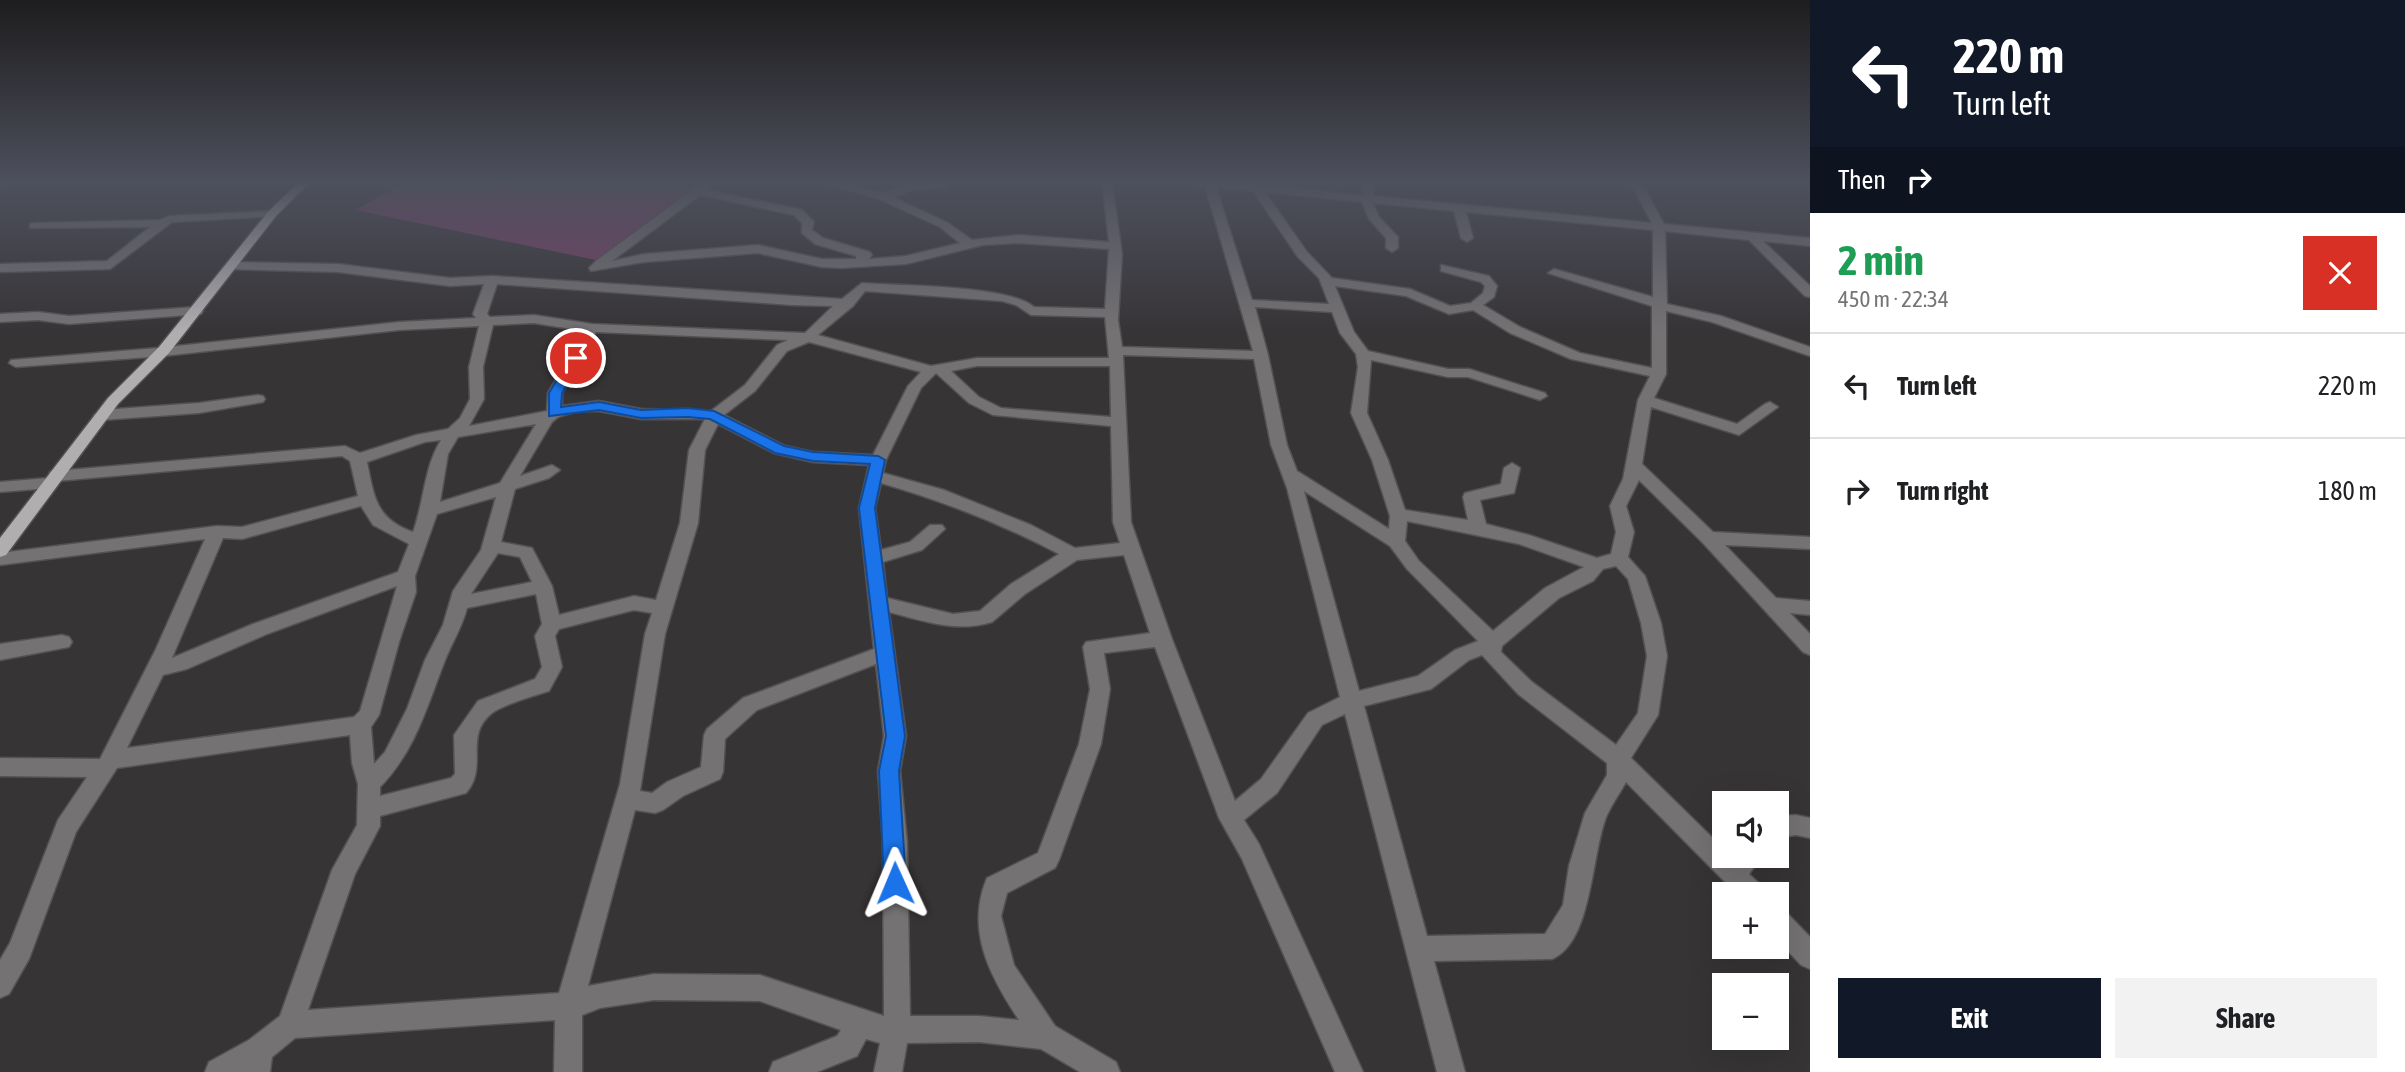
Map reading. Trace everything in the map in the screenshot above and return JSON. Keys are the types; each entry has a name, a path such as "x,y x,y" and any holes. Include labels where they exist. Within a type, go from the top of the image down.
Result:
{"main road":[{"path":"0,551 103,415 163,351 258,232"}],"street":[{"path":"0,268 110,265 151,232"},
{"path":"570,285 644,232"},
{"path":"807,232 820,241 866,255 859,261"},
{"path":"953,232 969,244"},
{"path":"1113,232 1115,246 1111,313 1116,357 1122,522 1162,639 1230,818 1251,852 1349,1072"},
{"path":"1223,232 1244,303 1256,333 1279,444 1290,474 1451,1072"},
{"path":"1289,232 1302,254 1326,281 1347,333 1363,354 1365,367 1359,413 1380,460 1398,514 1396,542"},
{"path":"1386,232 1392,237 1392,248"},
{"path":"1465,232 1467,238"},
{"path":"1619,558 1625,532 1618,506 1631,479 1645,400 1659,374 1659,232"},
{"path":"1715,232 1810,242"},
{"path":"1752,236 1778,266 1789,272 1810,293"},
{"path":"595,268 644,258 758,249 822,263 841,264 906,260 983,241 1019,239 1115,246"},
{"path":"568,1072 569,1006 627,799 655,634 689,523 697,450 714,416 750,388 782,348 808,337 848,303 862,287 859,261"},
{"path":"231,266 338,268 450,282 492,280 848,303"},
{"path":"1326,281 1410,293 1449,310 1475,306 1489,294 1492,286 1485,279 1445,268"},
{"path":"1554,273 1716,319 1810,352"},
{"path":"487,322 480,314 492,280"},
{"path":"862,287 1002,297 1021,302 1031,311 1111,313"},
{"path":"1244,303 1336,308"},
{"path":"1475,306 1515,330 1576,356 1659,374"},
{"path":"0,318 38,316 69,320 196,310"},
{"path":"16,363 163,351 387,327 534,319 592,328 808,337 936,370 974,400 998,412 1119,422"},
{"path":"0,767 108,764 253,738 360,725 369,715 389,642 407,592 406,576 430,510 440,454 453,433 466,420 477,399 476,367 487,322"},
{"path":"370,796 393,759 418,709 435,660 453,625 462,592 492,546 510,478 546,420 554,413 555,393 592,328"},
{"path":"1363,354 1448,373 1469,373 1540,396"},
{"path":"888,1072 897,1028 895,842 889,771 895,736 867,508 876,468 915,386 936,370 977,362 1261,355"},
{"path":"103,415 199,408 258,399"},
{"path":"1645,400 1739,430 1770,407"},
{"path":"358,459 422,438 530,421 576,407 599,406 641,414 688,412 714,416 780,450 876,468 1025,529 1073,554"},
{"path":"0,487 339,451 351,453 358,459 366,499 374,515 387,529 419,541"},
{"path":"1632,464 1708,538 1810,647"},
{"path":"1478,528 1471,497 1491,490 1508,489 1512,468"},
{"path":"430,510 464,503 507,489 516,483 542,477 552,470"},
{"path":"1290,474 1396,542 1413,565 1492,643 1491,654 1525,688 1618,759 1712,839"},
{"path":"0,559 217,532 242,533 366,499"},
{"path":"1398,514 1523,539 1597,565"},
{"path":"873,559 916,546 936,529"},
{"path":"0,985 20,950 66,827 108,764 156,668 217,532"},
{"path":"1708,538 1810,543"},
{"path":"370,796 421,797 458,786 467,777 465,735 485,707 542,685 552,667 545,636 552,624 542,586 526,552 492,546"},
{"path":"879,603 953,621 985,617 1018,589 1073,554 1130,548"},
{"path":"1230,818 1269,786 1315,719 1351,701 1424,683 1462,655 1492,643 1552,593 1587,576 1597,565 1619,558"},
{"path":"1419,949 1552,946 1575,909 1580,866 1596,813 1618,776 1618,759 1648,715 1657,656 1651,623 1636,576 1619,558"},
{"path":"156,668 180,664 260,629 406,576"},
{"path":"459,603 542,586"},
{"path":"552,624 634,603 663,608"},
{"path":"1773,605 1810,608"},
{"path":"1045,1036 1002,971 989,916 996,886 1046,860 1090,744 1100,689 1093,647 1162,639"},
{"path":"0,652 62,642"},
{"path":"627,799 655,803 675,789 712,772 715,735 750,704 885,653"},
{"path":"219,1072 258,1061 290,1025 344,870 368,825 370,796 363,763 360,725"},
{"path":"1789,825 1810,828"},
{"path":"1789,933 1810,956"},
{"path":"290,1025 569,1006 600,995 654,988 760,988 878,1030 979,1029 1045,1036 1106,1072"},
{"path":"783,1072 847,1046 860,1024"}],"shaded area":[{"path":"461,232 634,232 596,260"}],"route":[{"path":"576,358 555,393 554,413 576,407 599,406 641,414 688,412 714,416 780,450 813,457 878,460 867,508 895,736 889,771 895,842 895,883"}]}
